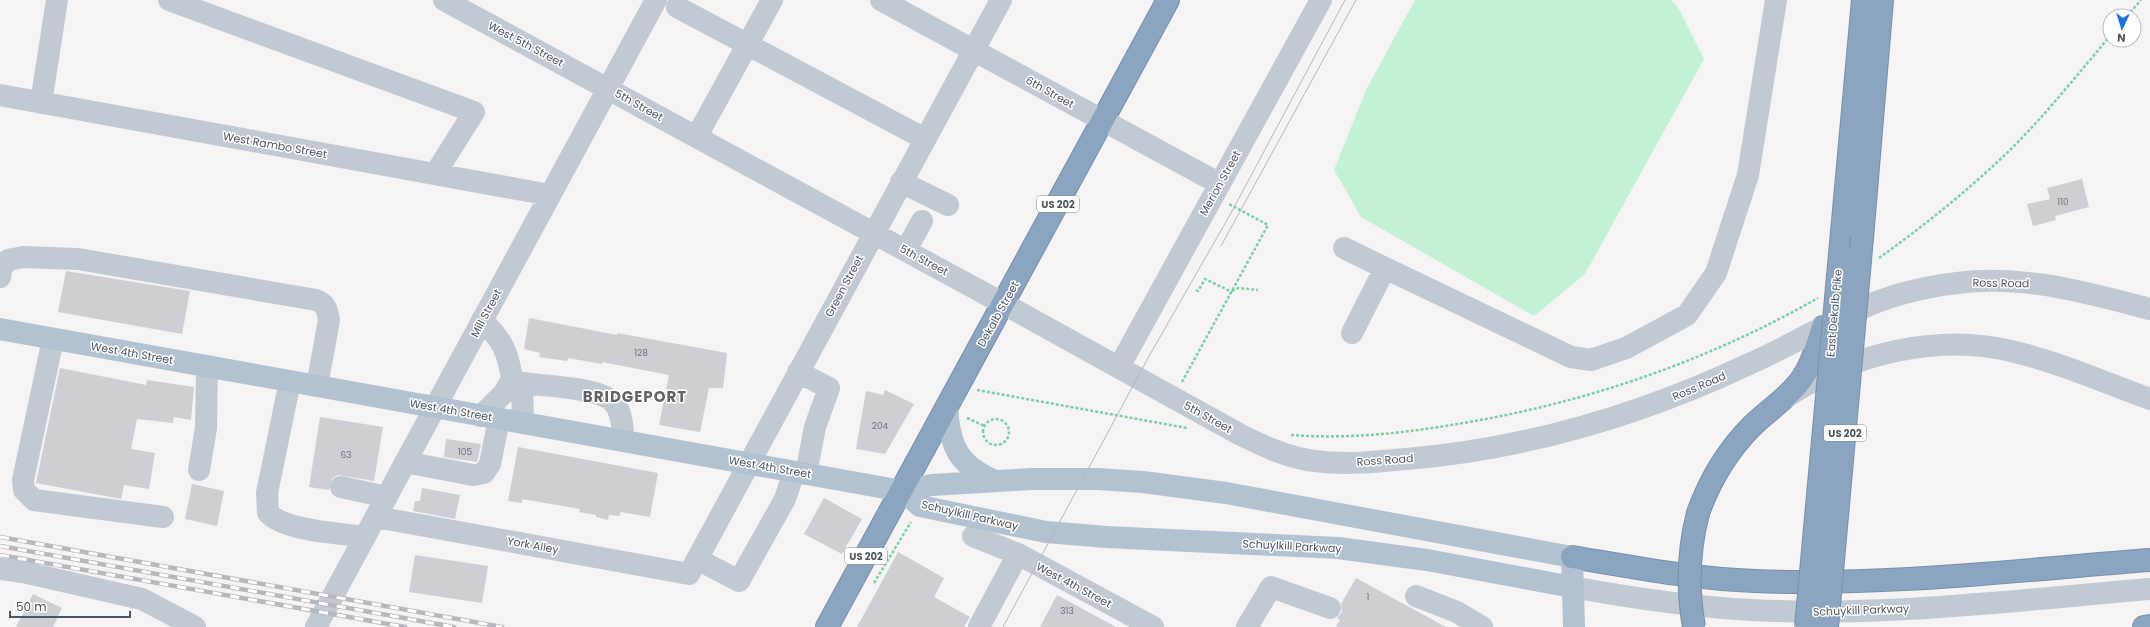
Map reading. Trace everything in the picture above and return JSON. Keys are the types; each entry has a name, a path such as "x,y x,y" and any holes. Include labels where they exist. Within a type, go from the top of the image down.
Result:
{"highway":[{"name":"Dekalb Street","path":"828,624 902,491 956,412 1004,304 1168,0"},
{"name":"East Dekalb Pike","path":"1806,627 1863,0"},
{"name":"East Dekalb Pike","path":"1827,627 1882,0"},
{"path":"1694,627 1690,604 1689,558 1698,513 1714,475 1737,441 1762,416 1792,392 1807,370 1823,327"},
{"path":"1572,557 1710,578 1791,582 1912,579 2150,560"},
{"path":"2144,627 2150,626"}],"main road":[{"name":"West 4th Street","path":"0,329 902,491"},
{"path":"956,412 950,435 958,454 972,469 995,481"},
{"name":"Schuylkill Parkway","path":"902,491 932,484 1098,478 1184,486 1572,557"},
{"name":"Schuylkill Parkway","path":"902,491 920,506 1046,532 1106,537 1338,548 1427,560 1572,587"},
{"path":"1572,557 1574,627"}],"street":[{"path":"41,103 57,0"},
{"path":"169,0 474,112 435,174"},
{"name":"West 5th Street","path":"444,0 608,88"},
{"name":"Mill Street","path":"316,627 656,0"},
{"path":"697,136 772,0"},
{"name":"6th Street","path":"881,0 1103,121 1216,190"},
{"name":"Green Street","path":"693,566 873,232 1001,0"},
{"name":"Merion Street","path":"1119,367 1321,0"},
{"path":"1344,248 1571,357 1591,360 1626,348 1687,315 1716,273 1748,175 1776,0"},
{"path":"677,7 925,139"},
{"name":"5th Street","path":"608,88 906,250 1239,434"},
{"name":"West Rambo Street","path":"0,95 550,195"},
{"path":"901,182 948,205"},
{"path":"906,250 922,221"},
{"path":"0,277 2,267 8,260 23,257 78,258 316,300 324,304 329,320 317,386"},
{"path":"1352,333 1385,268"},
{"name":"Ross Road","path":"1239,434 1276,451 1313,461 1337,463 1372,462 1454,454 1491,448 1598,423 1650,406 1749,364 1857,310 1887,299 1957,283 1992,280 2022,281 2052,286 2150,309"},
{"path":"482,320 498,336 505,349 517,381 523,423"},
{"path":"52,339 23,480 24,490 34,500 163,517"},
{"path":"1783,400 1834,371 1860,361 1902,350 1959,345 2015,351 2150,399"},
{"path":"199,470 206,428 207,366"},
{"path":"798,372 829,388 800,473"},
{"path":"290,381 267,493 268,513 275,520 288,525 365,537"},
{"path":"406,462 473,475 484,473 490,464 490,417 504,393 517,381"},
{"path":"517,381 594,393 606,397 614,403 618,410 624,441"},
{"name":"York Alley","path":"376,516 693,566 739,581 800,473"},
{"path":"341,487 387,497"},
{"name":"West 4th Street","path":"973,536 1018,554 1153,627"},
{"path":"979,627 1018,554"},
{"path":"0,569 23,572 142,599 195,627"},
{"path":"1247,627 1270,587 1330,608"},
{"name":"Schuykill Parkway","path":"1572,587 1708,607 1790,611 1872,610 2150,589"},
{"path":"1416,596 1457,612 1482,627"}],"path":[{"path":"2134,8 2141,0"},
{"path":"1875,261 1937,213 2011,148 2046,112 2102,46"},
{"path":"1174,398 1268,225 1216,190"},
{"path":"1196,290 1198,291 1205,279 1232,292"},
{"path":"1232,292 1238,288 1258,290"},
{"path":"1276,451 1287,434 1329,438 1392,434 1485,420 1571,400 1656,372 1704,354 1749,334 1822,295"},
{"path":"978,390 1189,428"},
{"path":"956,412 985,426"},
{"path":"991,421 1003,421 1009,431 1008,438 1001,444 988,442 984,435 985,426 991,421"}],"green space":[{"path":"1415,0 1671,0 1679,9 1704,59 1585,274 1534,316 1361,217 1334,170 1366,90"}],"building":[{"path":"2082,179 2089,207 2055,216 2056,220 2033,226 2027,204 2050,199 2047,188"},
{"path":"66,271 190,291 182,334 58,312"},
{"path":"529,318 617,335 617,333 727,353 723,388 709,388 700,432 659,425 669,375 602,362 602,364 568,358 567,361 539,357 540,353 524,349"},
{"path":"60,368 146,385 147,380 194,387 191,420 174,417 173,423 137,419 131,449 155,453 149,489 124,485 121,499 36,483"},
{"path":"885,390 914,404 885,454 856,449 866,391 883,395"},
{"path":"320,417 383,427 374,481 338,475 332,479 329,490 309,487"},
{"path":"446,439 481,444 477,462 444,457"},
{"path":"518,447 658,473 650,517 620,512 620,516 609,515 608,520 596,517 596,515 579,512 580,509 522,499 522,503 508,501"},
{"path":"192,484 224,491 217,526 185,519"},
{"path":"422,488 460,495 455,519 413,511 415,501 420,501"},
{"path":"824,498 862,519 842,554 804,534"},
{"path":"898,552 944,578 934,597 970,617 964,627 857,627"},
{"path":"415,555 488,566 482,603 409,592"},
{"path":"1356,578 1446,627 1336,627 1340,620 1337,618 1342,612 1341,604"},
{"path":"33,594 62,608 53,627 16,627"},
{"path":"1057,595 1116,627 1040,627"}],"tram line":[{"path":"1003,627 1148,358 1231,213 1345,0"},
{"path":"1221,246 1356,0"}],"railway":[{"path":"0,537 502,627"},
{"path":"0,546 454,627"},
{"path":"0,555 405,627"}],"district":[{"name":"BRIDGEPORT","path":"635,396"}]}
